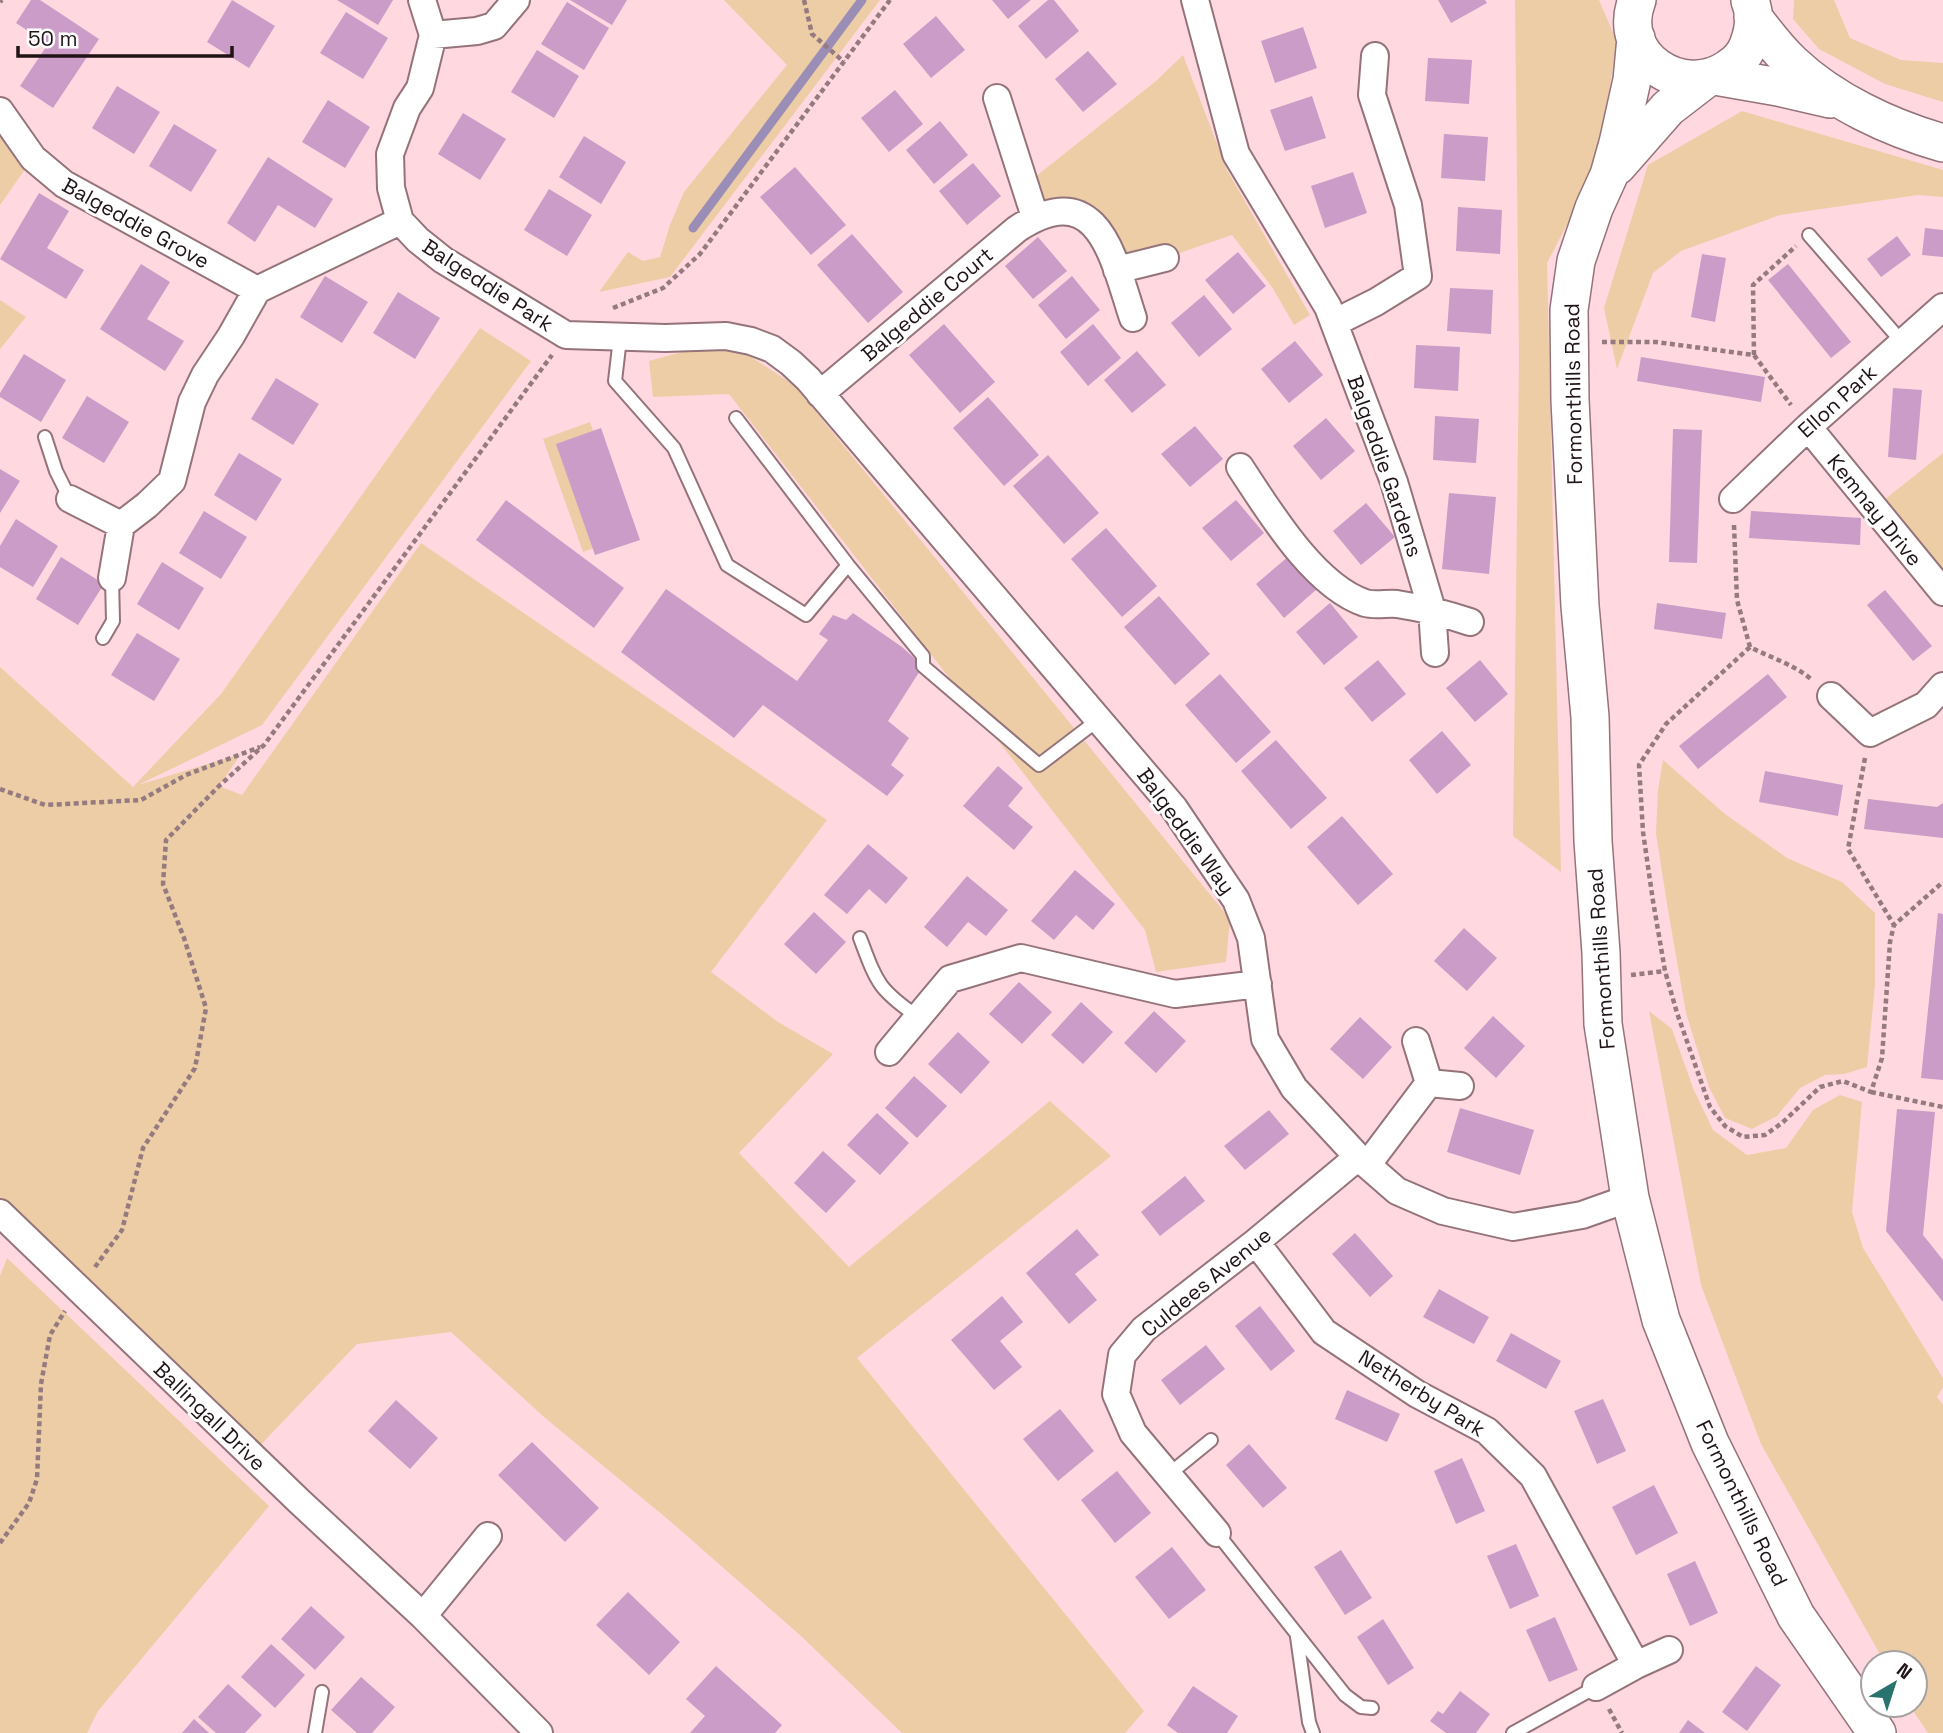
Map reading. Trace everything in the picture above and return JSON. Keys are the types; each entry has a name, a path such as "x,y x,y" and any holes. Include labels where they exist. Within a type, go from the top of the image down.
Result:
{"street":[{"path":"112,578 121,525 172,481 192,402 205,375 257,290 400,221 391,188 390,154 407,108 420,88 433,35 422,0"},
{"path":"433,35 477,31 494,26 516,0"},
{"name":"Balgeddie Gardens","path":"1195,0 1236,154 1328,307 1394,482 1432,610 1434,653"},
{"path":"1753,7 1792,63 1848,103 1943,143"},
{"name":"Formonthills Road","path":"1609,175 1668,108 1711,77 1735,64 1747,49 1754,29 1753,7"},
{"path":"1632,15 1647,60 1663,72 1681,79 1700,80 1711,77 1778,87 1848,103"},
{"name":"Formonthills Road","path":"1632,15 1632,80 1609,175 1594,208 1576,261 1569,310 1570,400 1579,578 1590,717 1593,841 1603,1024 1630,1198 1661,1320 1710,1443 1796,1616 1877,1733"},
{"path":"1334,323 1376,302 1418,276 1408,205 1372,95 1375,56"},
{"path":"997,98 1035,217 1052,211 1085,217 1104,237 1133,318"},
{"name":"Balgeddie Grove","path":"0,111 33,158 64,184 257,290"},
{"name":"Balgeddie Court","path":"814,387 1035,217"},
{"name":"Balgeddie Park","path":"400,221 443,260 566,335 620,338 713,336 751,341 772,349 791,363 814,387"},
{"path":"1117,270 1165,258"},
{"name":"Ellon Park","path":"1733,499 1808,427 1943,307"},
{"name":"Balgeddie Way","path":"814,387 1174,808 1236,900 1251,938 1265,1039 1294,1088 1363,1161 1396,1191 1443,1211 1513,1227 1582,1215 1630,1198"},
{"name":"Kemnay Drive","path":"1808,427 1943,592"},
{"path":"1240,467 1286,535 1344,593 1368,604 1393,603 1432,610 1470,622"},
{"path":"70,499 121,525"},
{"path":"1830,696 1870,733 1926,705 1943,686"},
{"path":"889,1052 950,979 1021,958 1174,994 1258,984"},
{"path":"1416,1041 1429,1083 1460,1086"},
{"name":"Culdees Avenue","path":"1217,1533 1133,1433 1116,1394 1122,1355 1144,1329 1363,1161 1429,1083"},
{"name":"Ballingall Drive","path":"0,1213 290,1493 423,1616 539,1733"},
{"name":"Netherby Park","path":"1256,1242 1324,1332 1417,1394 1487,1432 1534,1476 1636,1665"},
{"path":"423,1616 488,1536"},
{"path":"1596,1687 1670,1650"}],"lane":[{"path":"1809,234 1902,342"},
{"path":"620,338 615,381 674,448 727,565 806,615 848,565"},
{"path":"736,418 848,565 923,656 923,666 1039,765 1098,720"},
{"path":"45,437 56,471 70,499"},
{"path":"103,638 113,621 112,578"},
{"path":"860,938 880,986 892,999 918,1017"},
{"path":"1168,1475 1210,1440"},
{"path":"1217,1533 1345,1695 1361,1707 1372,1708"},
{"path":"1296,1633 1313,1733"},
{"path":"1513,1733 1596,1687"},
{"path":"315,1733 322,1692"}],"path":[{"path":"804,0 812,34 844,62"},
{"path":"612,308 663,288 700,254 890,0"},
{"path":"1808,427 1754,355 1752,285 1809,234"},
{"path":"0,1543 29,1503 37,1479 41,1384 50,1335 78,1289 122,1230 143,1148 195,1068 206,1008 184,938 163,884 166,840 264,745 566,335"},
{"path":"1569,341 1656,342 1754,355"},
{"path":"1733,499 1737,600 1750,647 1776,661 1796,666 1830,696"},
{"path":"1750,647 1666,724 1639,765 1643,832 1665,971 1710,1107 1725,1126 1743,1138 1765,1135 1782,1123 1820,1087 1843,1081 1871,1092 1943,1107"},
{"path":"1870,733 1848,849 1894,925"},
{"path":"0,789 45,805 141,800 186,775 264,745"},
{"path":"1871,1092 1882,1058 1889,942 1894,925 1943,882"}],"shaded area":[{"path":"724,0 880,0 670,277 599,292 628,252 643,261 660,257 684,192 787,65"},
{"path":"1515,0 1599,0 1617,42 1597,167 1547,263 1561,872 1513,836 1519,358"},
{"path":"1794,0 1834,0 1850,38 1901,60 1943,63 1943,102 1885,84 1819,49 1793,19"},
{"path":"1183,55 1227,170 1310,315 1294,325 1272,287 1232,235 1165,258 1117,270 1104,237 1052,211 1025,185 1156,81"},
{"path":"0,111 33,158 0,205"},
{"path":"1742,111 1943,170 1943,197 1918,195 1780,215 1681,251 1653,273 1617,369 1604,308 1648,165"},
{"path":"0,300 26,317 0,349"},
{"path":"480,328 531,361 262,725 138,785 241,754 219,786 242,795 421,543 827,820 711,972 778,1022 833,1054 739,1153 849,1267 1050,1101 1111,1156 857,1358 1144,1711 1125,1733 902,1733 801,1636 670,1521 544,1417 451,1332 357,1344 251,1455 0,1213 0,667 133,787 221,694"},
{"path":"696,348 745,353 794,385 1230,919 1226,962 1156,972 1145,930 729,394 653,397 649,361"},
{"path":"590,422 630,535 583,552 543,439"},
{"path":"1943,453 1943,592 1874,508"},
{"path":"1663,760 1725,814 1787,858 1842,882 1875,913 1875,984 1867,1067 1844,1074 1825,1075 1800,1088 1777,1116 1752,1129 1725,1118 1709,1087 1686,1013 1656,833 1658,790"},
{"path":"1649,1011 1672,1029 1693,1088 1713,1130 1747,1155 1786,1148 1813,1110 1840,1095 1862,1102 1852,1212 1863,1248 1943,1378 1943,1387 1937,1397 1943,1405 1943,1733 1928,1733 1918,1719 1929,1719 1929,1649 1877,1649 1761,1444 1701,1285"},
{"path":"7,1258 269,1506 98,1711 87,1733 0,1733 0,1276"}],"building":[{"path":"31,0 40,0 99,39 53,108 20,86 48,44 16,23"},
{"path":"232,0 275,26 249,68 207,42"},
{"path":"337,0 393,0 378,25"},
{"path":"570,0 627,0 612,25"},
{"path":"992,0 1031,0 1008,19"},
{"path":"1048,0 1054,0 1079,31 1046,59 1018,26"},
{"path":"1438,0 1485,0 1487,3 1451,23"},
{"path":"567,2 609,28 584,70 541,44"},
{"path":"346,12 388,38 363,79 320,53"},
{"path":"936,16 965,50 931,78 903,44"},
{"path":"1303,27 1317,68 1275,83 1261,41"},
{"path":"537,50 579,76 554,118 511,92"},
{"path":"1088,51 1117,84 1083,112 1055,79"},
{"path":"1428,58 1472,60 1469,104 1425,101"},
{"path":"117,86 160,112 134,154 92,128"},
{"path":"895,90 923,124 889,152 861,118"},
{"path":"1312,96 1326,138 1285,151 1270,110"},
{"path":"328,100 370,127 345,168 302,142"},
{"path":"463,113 506,139 480,180 438,154"},
{"path":"940,121 968,155 934,184 906,150"},
{"path":"174,124 217,150 191,192 149,166"},
{"path":"1444,134 1488,137 1485,181 1441,178"},
{"path":"584,136 626,162 601,204 559,177"},
{"path":"268,157 333,199 315,228 278,205 255,242 227,223"},
{"path":"973,163 1001,196 967,225 939,191"},
{"path":"795,167 846,225 811,255 760,197"},
{"path":"1353,172 1367,213 1325,228 1311,186"},
{"path":"549,189 592,215 567,256 524,230"},
{"path":"39,193 69,211 47,248 84,270 66,299 0,259"},
{"path":"1458,207 1502,210 1500,254 1456,251"},
{"path":"1925,228 1943,230 1943,257 1922,255"},
{"path":"852,234 903,292 868,323 817,265"},
{"path":"1897,236 1911,255 1881,277 1867,259"},
{"path":"1038,237 1067,271 1033,299 1005,266"},
{"path":"1238,252 1266,286 1233,314 1205,280"},
{"path":"1702,254 1726,258 1715,322 1691,317"},
{"path":"141,264 170,282 147,319 184,341 165,371 100,329"},
{"path":"1788,264 1851,342 1831,358 1768,280"},
{"path":"325,276 368,302 342,343 300,317"},
{"path":"1072,276 1100,310 1066,339 1038,305"},
{"path":"1450,288 1493,290 1491,334 1447,331"},
{"path":"398,292 440,318 415,359 373,333"},
{"path":"1204,295 1232,329 1199,357 1171,323"},
{"path":"944,324 995,382 960,413 909,355"},
{"path":"1093,324 1121,358 1088,386 1060,352"},
{"path":"1295,341 1323,375 1289,403 1261,369"},
{"path":"1416,345 1460,347 1458,391 1414,388"},
{"path":"1137,351 1166,385 1132,413 1104,380"},
{"path":"24,354 66,380 41,422 0,397"},
{"path":"1641,357 1765,377 1761,402 1637,381"},
{"path":"276,378 319,404 293,445 251,419"},
{"path":"1893,388 1922,390 1916,460 1888,457"},
{"path":"87,396 129,422 104,463 62,438"},
{"path":"988,397 1039,455 1004,486 953,428"},
{"path":"1435,416 1479,419 1476,463 1433,460"},
{"path":"1326,418 1355,451 1321,480 1293,446"},
{"path":"1195,426 1223,459 1190,487 1161,454"},
{"path":"601,428 640,540 595,555 556,444"},
{"path":"1673,429 1702,430 1697,563 1669,562"},
{"path":"239,453 282,479 256,521 214,495"},
{"path":"1048,455 1099,513 1064,544 1013,486"},
{"path":"0,469 20,481 0,513"},
{"path":"1449,493 1496,497 1489,574 1442,569"},
{"path":"506,500 624,588 594,628 476,540"},
{"path":"1236,500 1264,533 1231,561 1202,528"},
{"path":"1366,503 1395,537 1361,565 1333,531"},
{"path":"204,511 247,537 221,579 179,553"},
{"path":"1751,511 1861,518 1860,545 1749,538"},
{"path":"16,519 58,546 33,587 0,567 0,546"},
{"path":"1106,528 1157,586 1122,617 1071,559"},
{"path":"1289,556 1317,589 1284,618 1256,584"},
{"path":"61,557 104,584 78,625 36,599"},
{"path":"162,562 204,588 179,630 137,604"},
{"path":"666,589 797,681 828,640 819,634 833,615 846,620 853,613 902,647 923,666 888,721 909,738 891,765 904,775 887,796 763,705 734,738 621,652"},
{"path":"1885,590 1932,646 1913,661 1867,605"},
{"path":"1159,596 1210,654 1175,685 1124,627"},
{"path":"1330,603 1358,637 1324,665 1296,632"},
{"path":"1657,603 1726,613 1722,639 1654,629"},
{"path":"137,633 180,659 154,701 111,675"},
{"path":"1378,660 1406,694 1372,722 1344,688"},
{"path":"1480,660 1508,694 1475,722 1446,688"},
{"path":"1220,674 1271,732 1236,763 1185,705"},
{"path":"1768,674 1787,697 1698,769 1679,746"},
{"path":"1442,731 1471,765 1437,794 1409,760"},
{"path":"1276,740 1327,798 1291,829 1241,771"},
{"path":"998,766 1023,788 1008,806 1033,827 1014,850 963,806"},
{"path":"1765,771 1843,785 1838,816 1759,802"},
{"path":"1868,799 1937,807 1943,803 1943,838 1864,829"},
{"path":"1342,816 1393,874 1358,905 1307,847"},
{"path":"868,844 908,878 886,904 869,889 847,914 824,895"},
{"path":"1075,870 1115,904 1093,930 1076,915 1054,940 1031,921"},
{"path":"967,876 1008,910 986,936 968,922 947,947 924,927"},
{"path":"814,912 846,942 816,974 784,944"},
{"path":"1938,913 1943,914 1943,1080 1921,1078"},
{"path":"1464,928 1497,958 1467,991 1434,961"},
{"path":"1019,982 1052,1012 1022,1044 989,1014"},
{"path":"1081,1002 1113,1032 1083,1064 1051,1035"},
{"path":"1154,1011 1186,1041 1156,1073 1124,1043"},
{"path":"1493,1016 1525,1046 1496,1078 1464,1048"},
{"path":"1360,1017 1392,1047 1363,1079 1330,1049"},
{"path":"958,1032 990,1062 961,1094 928,1064"},
{"path":"914,1076 947,1106 917,1138 885,1108"},
{"path":"1460,1108 1534,1130 1520,1175 1447,1152"},
{"path":"1897,1109 1935,1112 1923,1235 1943,1260 1943,1302 1886,1231"},
{"path":"1269,1110 1289,1134 1245,1170 1224,1146"},
{"path":"877,1113 909,1143 880,1175 847,1145"},
{"path":"823,1151 856,1181 826,1213 794,1183"},
{"path":"1185,1176 1205,1201 1160,1236 1141,1212"},
{"path":"1077,1229 1099,1255 1075,1274 1097,1300 1069,1324 1026,1273"},
{"path":"1355,1233 1393,1276 1370,1297 1332,1254"},
{"path":"1439,1289 1489,1317 1474,1344 1423,1317"},
{"path":"1002,1296 1023,1322 1000,1341 1022,1367 994,1390 951,1340"},
{"path":"1260,1306 1295,1351 1271,1371 1235,1326"},
{"path":"1511,1333 1561,1361 1546,1389 1496,1361"},
{"path":"1206,1345 1225,1369 1180,1405 1161,1380"},
{"path":"1347,1390 1400,1414 1387,1442 1335,1419"},
{"path":"1603,1399 1626,1451 1597,1464 1574,1411"},
{"path":"396,1400 438,1438 410,1469 368,1431"},
{"path":"1060,1409 1094,1451 1058,1481 1023,1439"},
{"path":"532,1442 599,1508 565,1542 498,1475"},
{"path":"1249,1444 1287,1488 1263,1508 1226,1465"},
{"path":"1462,1458 1485,1511 1456,1524 1434,1471"},
{"path":"1117,1471 1151,1513 1115,1543 1081,1500"},
{"path":"1654,1485 1678,1533 1636,1555 1612,1507"},
{"path":"1516,1544 1539,1596 1510,1609 1487,1556"},
{"path":"1172,1547 1206,1590 1169,1619 1135,1577"},
{"path":"1341,1550 1372,1598 1345,1615 1314,1567"},
{"path":"1695,1561 1718,1613 1690,1626 1667,1574"},
{"path":"628,1592 680,1642 649,1675 596,1625"},
{"path":"311,1606 345,1637 315,1670 281,1639"},
{"path":"1555,1617 1578,1670 1549,1682 1526,1630"},
{"path":"1383,1619 1414,1668 1388,1685 1357,1637"},
{"path":"271,1644 305,1675 275,1708 241,1677"},
{"path":"716,1666 782,1725 775,1733 690,1733 705,1716 686,1699"},
{"path":"1756,1666 1781,1685 1747,1731 1722,1712"},
{"path":"361,1677 395,1707 372,1733 357,1733 331,1710"},
{"path":"228,1684 262,1715 245,1733 216,1733 198,1717"},
{"path":"1193,1686 1238,1716 1227,1733 1178,1733 1167,1725"},
{"path":"1460,1691 1490,1714 1476,1733 1446,1733 1430,1721 1438,1711 1443,1714"},
{"path":"194,1719 209,1733 182,1733"},
{"path":"1688,1720 1705,1733 1679,1733"}],"waterway":[{"path":"693,228 862,0"}]}
